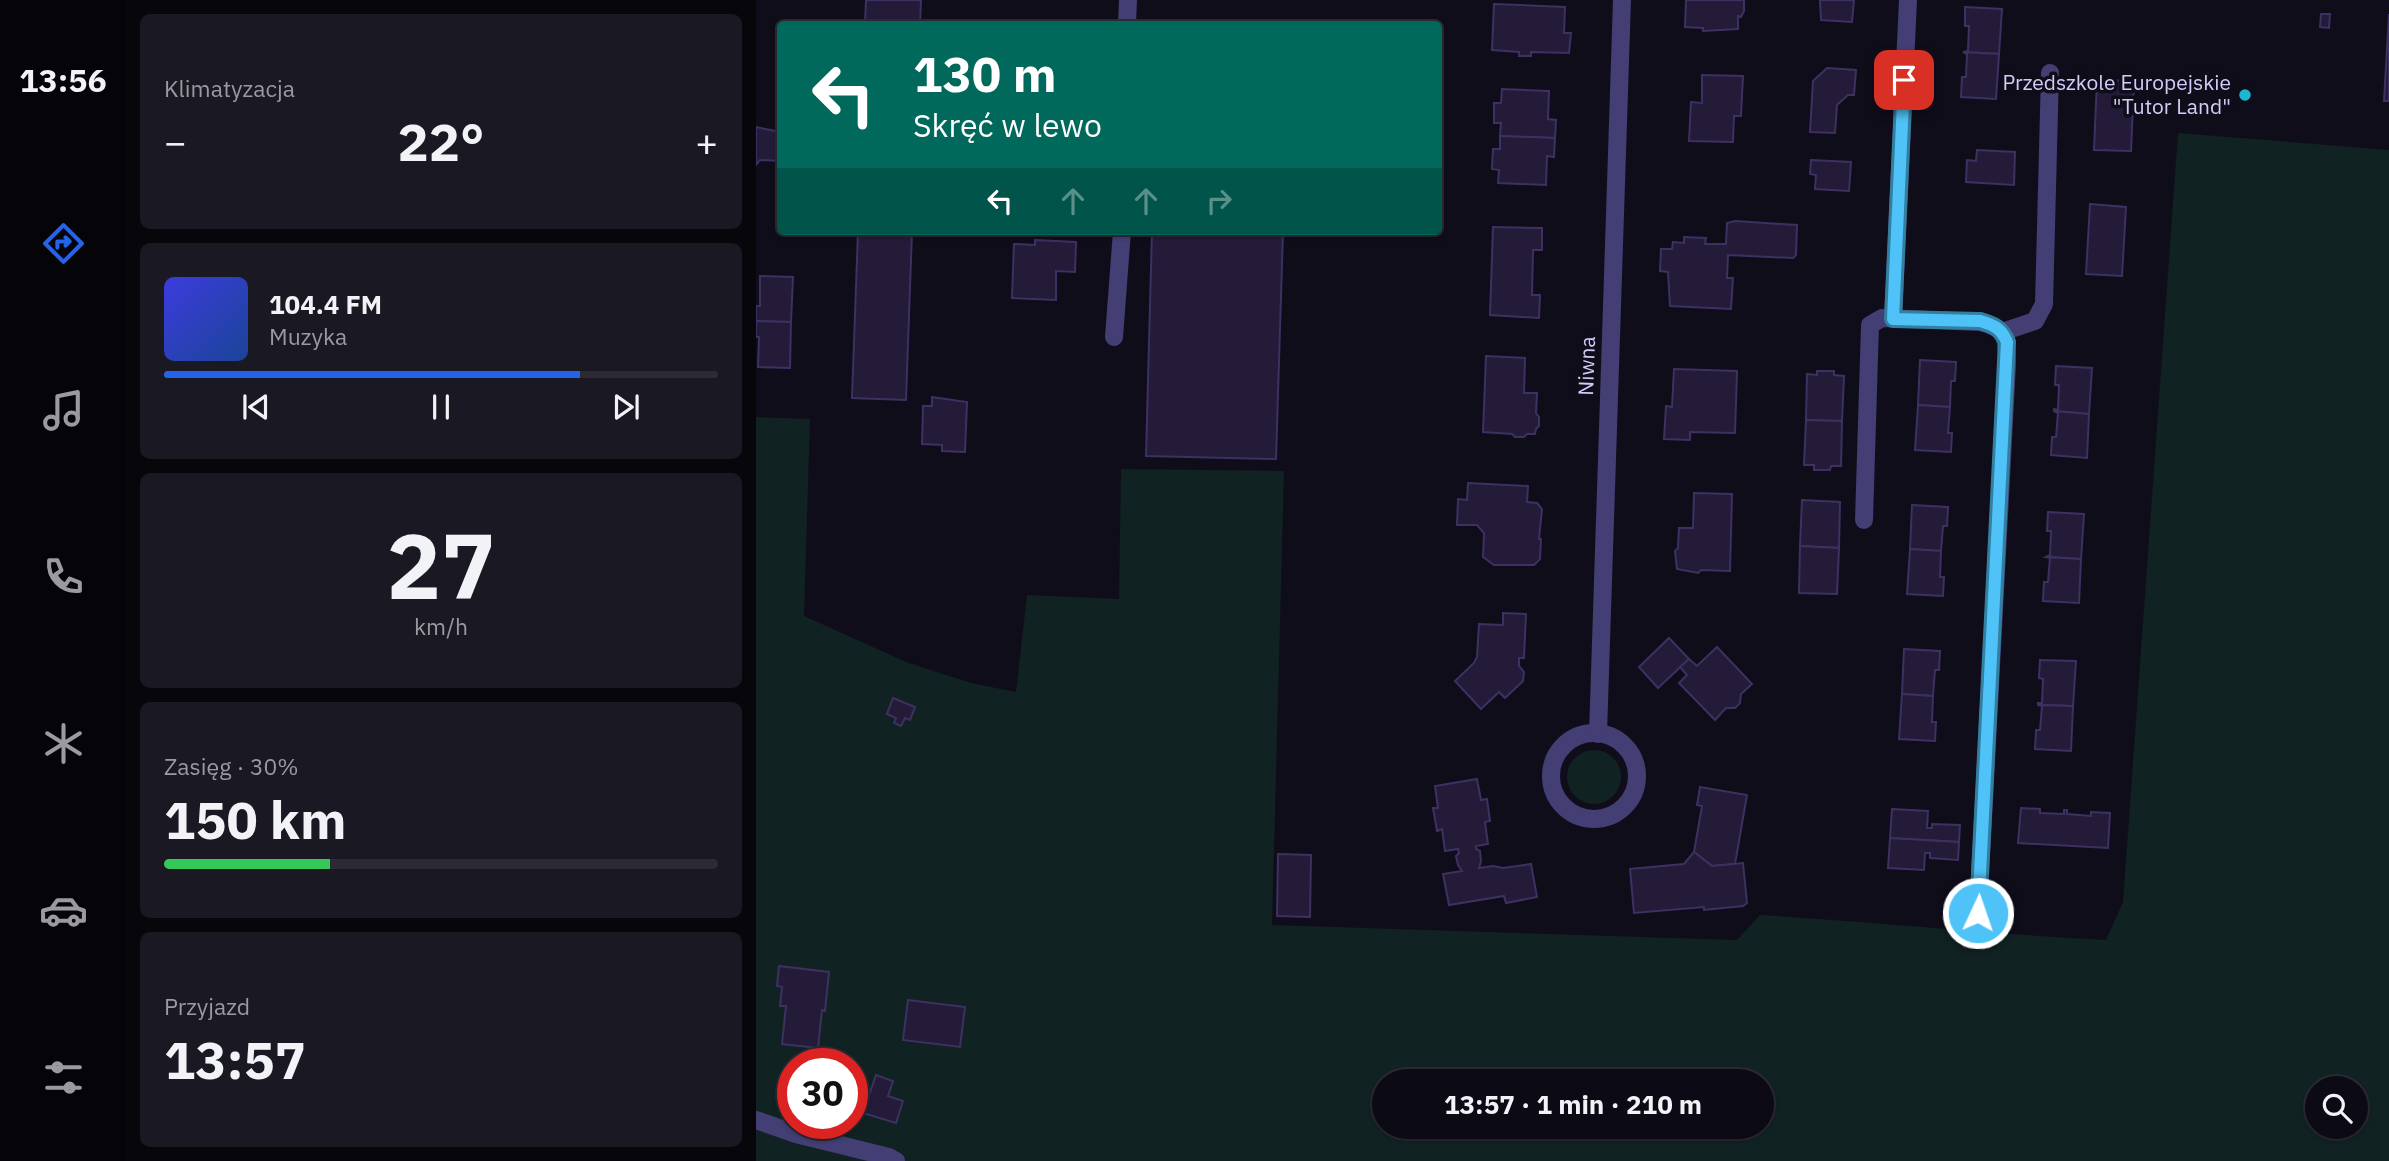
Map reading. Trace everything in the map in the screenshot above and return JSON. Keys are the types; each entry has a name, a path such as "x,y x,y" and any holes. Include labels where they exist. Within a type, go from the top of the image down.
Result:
{"street":[{"path":"1127,21 1128,0"},
{"name":"Niwna","path":"1598,734 1622,0"},
{"path":"1893,319 1908,0"},
{"path":"2002,332 2035,321 2045,304 2050,73"},
{"path":"1114,337 1122,235"},
{"path":"1864,520 1870,325 1882,318 1980,321 1993,324 2002,332 2007,342 2007,364 1978,913"},
{"path":"1598,734 1615,739 1629,751 1636,767 1636,785 1629,802 1616,813 1599,820 1581,817 1565,809 1555,794 1550,776 1554,759 1565,744 1580,735 1598,734"},
{"path":"756,1120 796,1134 896,1161"}],"shaded area":[{"path":"2178,133 2389,150 2389,1161 756,1161 756,417 810,419 804,616 906,662 971,683 1016,692 1027,595 1119,599 1121,469 1284,471 1272,925 1737,940 1760,915 2106,940 2123,902"},
{"path":"1594,750 1613,758 1621,777 1613,796 1594,804 1575,796 1567,777 1575,758"}],"building":[{"path":"866,0 921,0 920,21 865,21"},
{"path":"1686,0 1744,0 1744,11 1741,17 1738,16 1738,29 1703,31 1703,28 1685,27"},
{"path":"1820,0 1854,0 1852,22 1821,20"},
{"path":"1494,4 1565,7 1564,33 1571,33 1569,53 1531,52 1531,56 1519,56 1519,52 1492,50"},
{"path":"1965,7 2002,9 1999,54 1963,52 1968,51 1969,26 1965,26"},
{"path":"2321,14 2330,14 2329,28 2320,27"},
{"path":"2389,14 2389,101 2384,101"},
{"path":"1963,52 1999,54 1996,99 1961,97 1962,77 1966,77 1967,54"},
{"path":"1827,68 1856,70 1854,95 1848,95 1837,105 1835,133 1810,132 1813,81"},
{"path":"1702,75 1743,76 1741,116 1734,116 1733,142 1689,141 1691,102 1702,103"},
{"path":"2097,80 2134,81 2131,151 2094,150"},
{"path":"1502,89 1549,91 1548,119 1556,120 1555,138 1500,136 1501,123 1494,123 1494,103 1501,103"},
{"path":"756,127 777,131 777,161 760,160 756,165"},
{"path":"1500,136 1555,138 1554,157 1547,156 1546,185 1498,183 1499,170 1492,169 1493,149 1500,149"},
{"path":"1977,150 2015,152 2014,185 1966,182 1967,160 1976,161"},
{"path":"1811,160 1851,162 1849,191 1815,189 1816,175 1810,174"},
{"path":"2090,204 2126,207 2122,276 2086,274"},
{"path":"1735,221 1797,225 1796,255 1793,258 1728,255 1727,278 1733,278 1731,309 1670,306 1668,272 1660,271 1661,249 1672,249 1673,242 1684,243 1684,237 1706,238 1705,244 1726,244 1727,223"},
{"path":"1493,227 1542,228 1542,250 1533,250 1532,295 1540,295 1539,318 1490,315"},
{"path":"858,235 912,235 906,400 852,398"},
{"path":"1152,235 1283,235 1276,459 1146,456"},
{"path":"1035,240 1076,242 1075,272 1056,271 1056,300 1012,298 1014,244 1035,245"},
{"path":"760,276 793,277 791,322 756,321 756,306 760,306"},
{"path":"756,321 791,322 790,368 758,367 759,337 756,337"},
{"path":"1486,356 1525,358 1524,393 1537,393 1536,413 1539,426 1535,434 1515,437 1512,434 1483,432"},
{"path":"1920,360 1956,362 1955,381 1951,381 1950,407 1918,405"},
{"path":"2056,366 2092,368 2089,414 2054,411 2058,410 2059,385 2055,385"},
{"path":"1674,369 1737,371 1735,433 1690,432 1690,440 1664,439 1666,406 1672,407"},
{"path":"1817,371 1834,371 1834,375 1844,376 1842,421 1806,420 1807,374 1817,375"},
{"path":"932,397 967,402 965,452 942,451 942,445 922,444 923,406 932,406"},
{"path":"1918,405 1950,407 1948,433 1952,433 1951,452 1915,450"},
{"path":"2054,411 2089,414 2087,458 2051,455 2058,413"},
{"path":"1806,420 1842,421 1841,466 1831,466 1830,470 1814,470 1814,465 1804,465"},
{"path":"1468,483 1528,486 1527,502 1537,503 1542,509 1540,559 1534,565 1494,565 1483,557 1484,533 1477,525 1457,525 1458,499 1467,500"},
{"path":"1694,493 1732,494 1730,571 1701,570 1698,573 1677,569 1675,551 1678,548 1679,528 1693,528"},
{"path":"1802,500 1840,502 1839,548 1800,546"},
{"path":"1912,505 1948,507 1941,551 1910,549"},
{"path":"2048,512 2084,514 2081,559 2046,557 2050,555 2051,531 2047,531"},
{"path":"1800,546 1839,548 1837,594 1799,593"},
{"path":"1910,549 1941,551 1940,577 1944,577 1943,596 1907,594"},
{"path":"2046,557 2081,559 2079,603 2043,601 2050,558"},
{"path":"1503,613 1526,614 1524,658 1519,658 1519,666 1524,672 1523,681 1505,698 1499,692 1481,709 1455,681 1477,657 1479,624 1503,625"},
{"path":"1669,638 1689,659 1658,688 1639,667"},
{"path":"1717,647 1752,684 1741,694 1740,703 1735,708 1726,708 1715,720 1679,683 1687,675 1680,667 1689,659 1697,666"},
{"path":"1904,649 1940,651 1933,696 1902,694"},
{"path":"2040,660 2076,661 2073,706 2038,705 2042,703 2043,679 2039,678"},
{"path":"1902,694 1933,696 1932,722 1936,722 1935,741 1899,739"},
{"path":"893,698 915,707 910,720 905,718 901,726 894,723 896,718 887,714"},
{"path":"2038,705 2073,706 2071,751 2035,749 2042,706"},
{"path":"1477,779 1481,800 1487,799 1490,821 1485,822 1488,844 1476,846 1480,851 1479,868 1531,864 1537,897 1506,903 1504,896 1449,905 1443,874 1462,871 1456,856 1458,849 1445,851 1442,829 1437,831 1433,808 1438,808 1435,786"},
{"path":"1700,787 1747,795 1735,864 1712,866 1694,852 1702,806 1697,805"},
{"path":"2021,808 2040,809 2040,813 2064,814 2064,810 2067,810 2067,814 2091,816 2091,812 2110,813 2108,848 2018,843"},
{"path":"1892,809 1928,811 1927,828 1932,828 1932,824 1960,825 1959,842 1890,838"},
{"path":"1890,838 1959,842 1958,860 1930,858 1930,853 1925,853 1924,870 1888,868"},
{"path":"1694,852 1712,866 1743,863 1747,903 1743,906 1704,910 1704,907 1634,913 1630,869 1684,864"},
{"path":"1278,854 1311,855 1310,917 1277,916"},
{"path":"779,966 829,972 818,1048 782,1044 786,1006 780,1006 782,987 777,986"},
{"path":"908,1000 965,1007 960,1047 903,1040"},
{"path":"876,1075 893,1081 888,1096 903,1101 896,1123 868,1115 868,1098"}],"place":[{"name":"Przedszkole Europejskie \"Tutor Land\"","path":"2245,95"}],"route":[{"path":"1904,80 1893,319 1980,321 1993,324 2002,332 2007,342 1978,913"}]}
